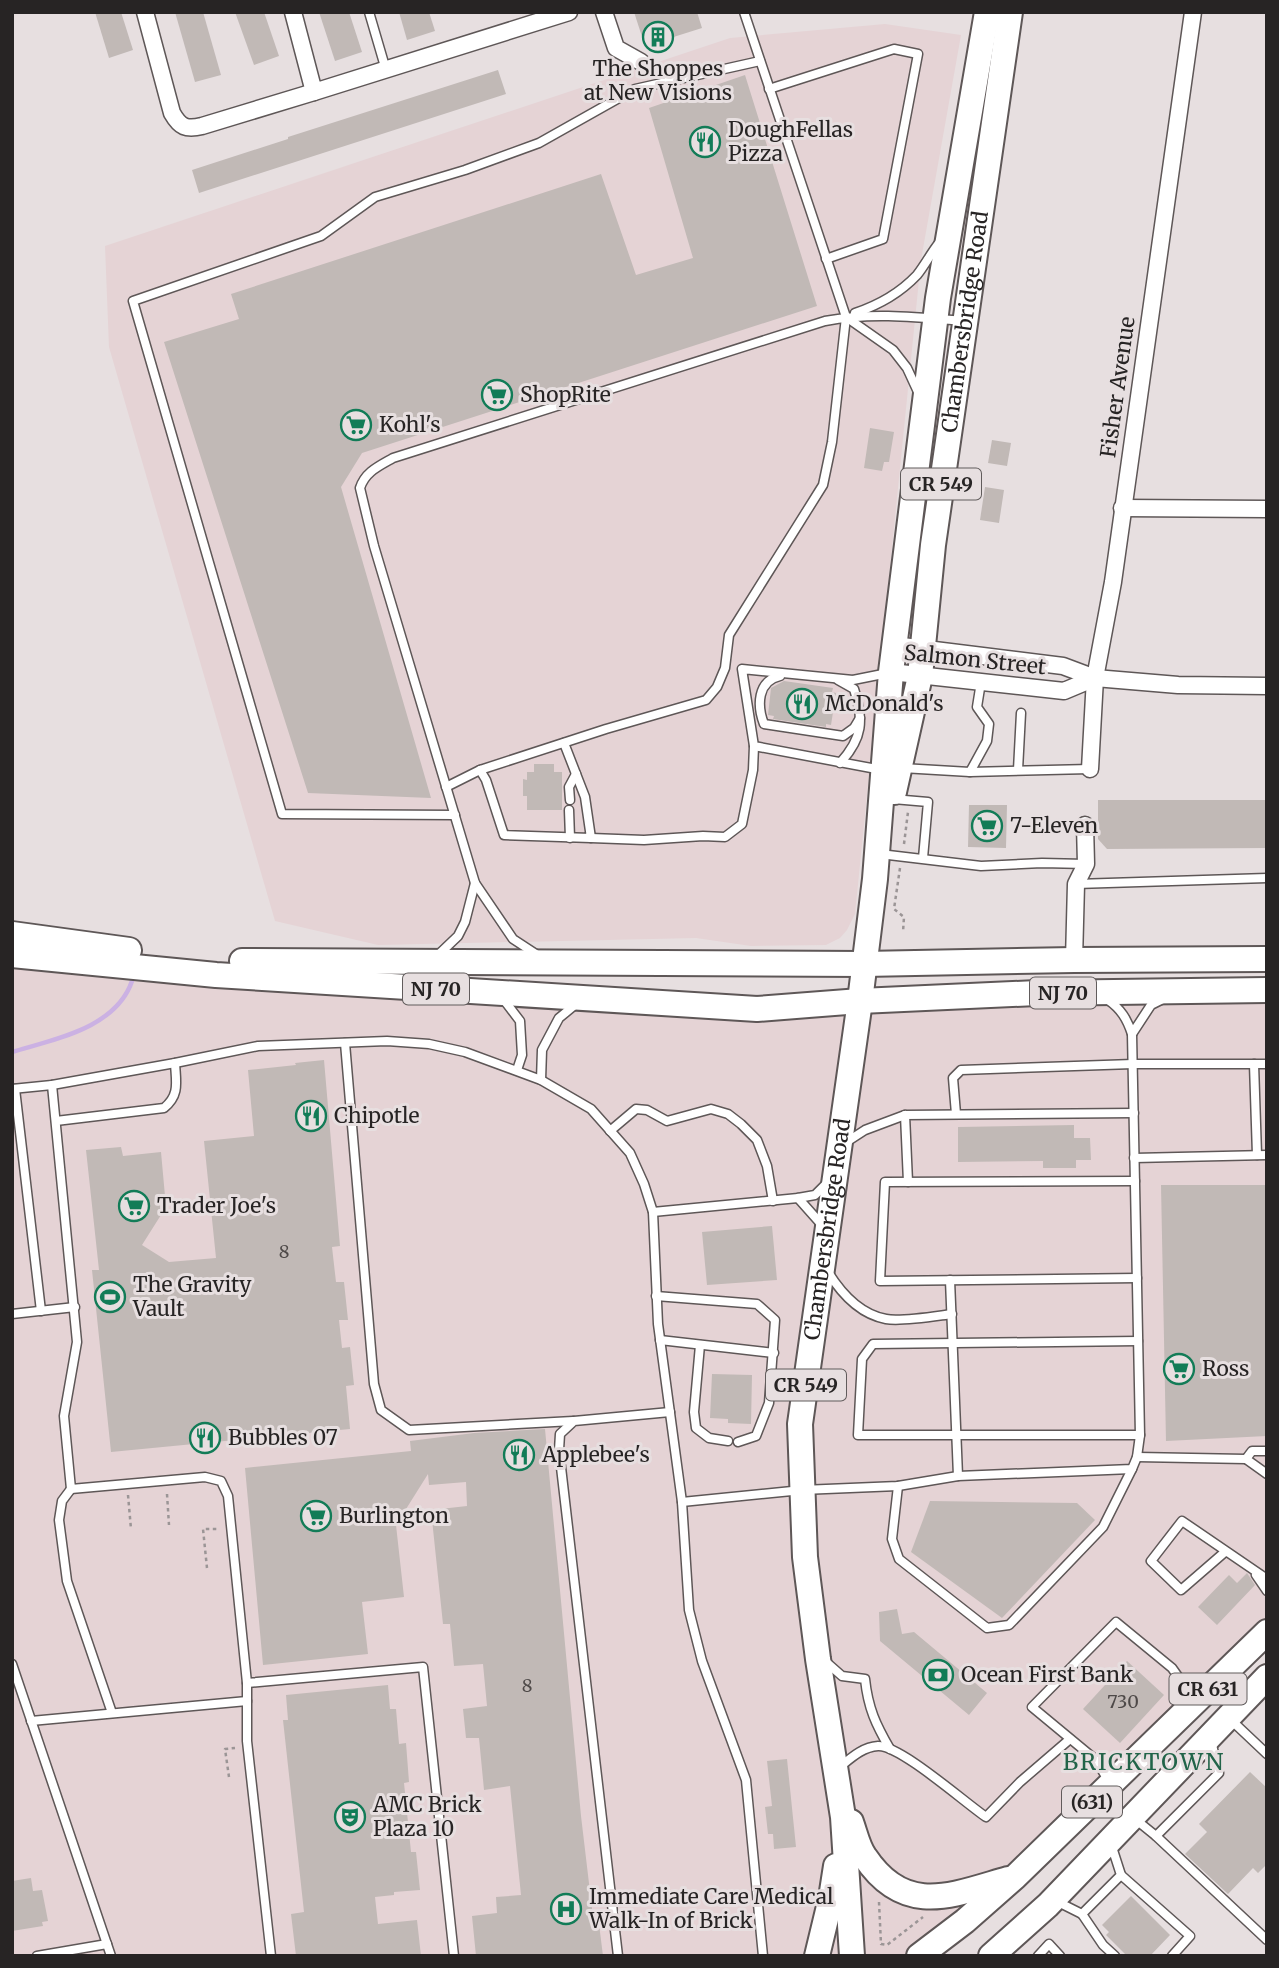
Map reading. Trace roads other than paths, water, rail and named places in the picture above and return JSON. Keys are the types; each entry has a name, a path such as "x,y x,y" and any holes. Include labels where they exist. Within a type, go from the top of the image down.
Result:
{"main road":[{"name":"Chambersbridge Road","path":"852,1956 843,1817 817,1655 806,1557 800,1424 891,769 891,672 936,318 987,12"},
{"name":"Chambersbridge Road","path":"875,878 891,855 901,800 891,769 919,676 933,545 1010,12"},
{"path":"12,923 22,936"},
{"name":"NJ 70","path":"22,936 218,960 285,962 864,964 1267,959"},
{"name":"NJ 70","path":"12,955 216,975 757,1009 860,1001 1097,992 1265,992"},
{"name":"CR 631","path":"1150,1746 1267,1632"},
{"name":"CR 631","path":"1008,1956 1054,1899 1267,1677"},
{"name":"(631)","path":"919,1956 965,1921 1015,1877 1150,1746"},
{"path":"837,1779 864,1857 885,1880 898,1889 923,1898 945,1897 1015,1877"},
{"name":"CR 549","path":"817,1956 831,1899 843,1817"},
{"path":"991,1956 1054,1899"}],"street":[{"path":"145,12 172,113 179,125 190,129 386,71 569,12"},
{"path":"293,12 314,92"},
{"path":"604,12 617,48 641,62"},
{"name":"Fisher Avenue","path":"1090,769 1095,678 1113,582 1193,12"},
{"path":"1122,508 1267,509"},
{"name":"Salmon Street","path":"894,645 1063,666 1095,678 1178,685 1267,686"},
{"name":"Salmon Street","path":"891,672 1064,691 1095,678"},
{"path":"1074,960 1076,884 1086,864 1085,825"}],"lane":[{"path":"369,12 386,71"},
{"path":"446,788 480,770 706,700 718,687 725,668 729,635 823,485 832,442 846,317 744,12"},
{"path":"769,89 894,49 918,54 883,239 826,259"},
{"path":"455,815 282,814 133,301 321,236 375,197 465,170 539,143 635,89 760,61"},
{"path":"846,317 880,304 900,291 918,274 950,228"},
{"path":"551,962 513,940 475,883 374,546 360,488 362,481 373,469 393,458 825,321 884,315 964,321"},
{"path":"846,317 893,350 907,368 925,407"},
{"path":"725,668 853,680 891,672"},
{"path":"480,770 486,780 504,835 644,840 725,837 742,824 752,771 754,746 742,669"},
{"path":"793,674 776,676 767,681 762,689 760,707 764,724 844,736 854,728 860,718"},
{"path":"836,678 854,690 861,711 860,732 840,763"},
{"path":"970,772 987,741 988,733 989,724 977,706 981,682"},
{"path":"1018,771 1021,713"},
{"path":"564,743 585,797 591,838"},
{"path":"754,746 840,763 891,769 927,768 970,772 1090,769"},
{"path":"569,800 569,787 576,774"},
{"path":"901,800 928,802 923,858"},
{"path":"569,810 569,838"},
{"path":"891,855 981,866 1086,864"},
{"path":"1076,884 1267,878"},
{"path":"431,961 458,936 465,922 475,883"},
{"path":"1132,1034 1151,1005 1180,991"},
{"path":"497,992 520,1021 522,1055 517,1070"},
{"path":"898,1486 892,1539 898,1559 987,1628 1009,1625 1103,1527 1137,1457 1140,1435 1132,1034 1117,1006 1097,992"},
{"path":"541,1080 542,1050 559,1018 584,997"},
{"path":"41,1311 14,1089 52,1085 258,1046 387,1041 429,1044 465,1052 541,1080 591,1110 630,1153 653,1212 656,1296 682,1502 689,1610 702,1661 746,1780 763,1956"},
{"path":"345,1043 374,1384 381,1410 409,1430 670,1412"},
{"path":"56,1121 164,1108 177,1093 176,1063"},
{"path":"956,1114 953,1078 961,1070 1133,1064 1267,1064"},
{"path":"1254,1064 1257,1155"},
{"path":"52,1085 75,1307 77,1353 64,1416 71,1489 60,1510 67,1581 112,1713"},
{"path":"610,1131 636,1109 647,1110 667,1121 711,1109 728,1114 757,1140 767,1166 773,1200"},
{"path":"840,1146 865,1130 905,1115 1134,1112"},
{"path":"905,1115 908,1182"},
{"path":"1134,1157 1267,1155"},
{"path":"653,1212 815,1195 836,1175"},
{"path":"1135,1181 885,1182 880,1281 1137,1278"},
{"path":"799,1198 828,1232"},
{"path":"823,1264 842,1294 860,1308 887,1319 952,1314"},
{"path":"950,1280 958,1476"},
{"path":"656,1296 757,1304 775,1320 769,1403 756,1436 738,1442"},
{"path":"12,1314 75,1307"},
{"path":"660,1340 774,1353"},
{"path":"1138,1341 873,1343 862,1359 858,1435 1140,1435"},
{"path":"700,1345 694,1412 696,1428 709,1438 728,1441"},
{"path":"574,1420 560,1433 559,1450 618,1956"},
{"path":"1246,1459 1252,1451 1267,1451"},
{"path":"1137,1457 1246,1459 1267,1474"},
{"path":"682,1502 802,1490 898,1486 958,1476 1132,1469"},
{"path":"71,1489 214,1477 221,1480 225,1486 247,1683 247,1741 271,1956"},
{"path":"1226,1551 1181,1590 1152,1561 1182,1521 1253,1569 1267,1579"},
{"path":"1253,1569 1267,1591"},
{"path":"1111,1784 1096,1760 1032,1707 1116,1622 1172,1668 1196,1701"},
{"path":"817,1655 842,1676 865,1679 868,1703 890,1749"},
{"path":"12,1664 15,1681 111,1956"},
{"path":"247,1683 423,1667 454,1956"},
{"path":"30,1721 247,1701"},
{"path":"1229,1717 1267,1754"},
{"path":"1156,1836 1219,1773 1210,1737"},
{"path":"837,1779 860,1751 880,1746 898,1752 986,1817 1020,1782 1070,1739"},
{"path":"1133,1818 1156,1836 1267,1940"},
{"path":"1110,1841 1121,1875 1190,1936 1172,1956"},
{"path":"1082,1914 1121,1875"},
{"path":"1054,1899 1082,1914 1103,1945 1115,1956"},
{"path":"37,1956 107,1944"},
{"path":"1038,1956 1049,1944 1060,1956"}],"waterway":[{"path":"12,1052 65,1036 98,1021 113,1010 132,981"}],"place":[{"name":"The Shoppes at New Visions","path":"658,37"},
{"name":"DoughFellas Pizza","path":"705,142"},
{"name":"ShopRite","path":"497,395"},
{"name":"Kohl's","path":"356,425"},
{"name":"McDonald's","path":"802,704"},
{"name":"7-Eleven","path":"987,826"},
{"name":"Chipotle","path":"311,1116"},
{"name":"Trader Joe's","path":"134,1206"},
{"name":"The Gravity Vault","path":"110,1297"},
{"name":"Ross","path":"1179,1369"},
{"name":"Bubbles 07","path":"205,1438"},
{"name":"Applebee's","path":"519,1455"},
{"name":"Burlington","path":"316,1516"},
{"name":"Ocean First Bank","path":"938,1675"},
{"name":"AMC Brick Plaza 10","path":"350,1817"},
{"name":"Immediate Care Medical Walk-In of Brick","path":"566,1909"}],"district":[{"name":"BRICKTOWN","path":"1144,1762"}]}
